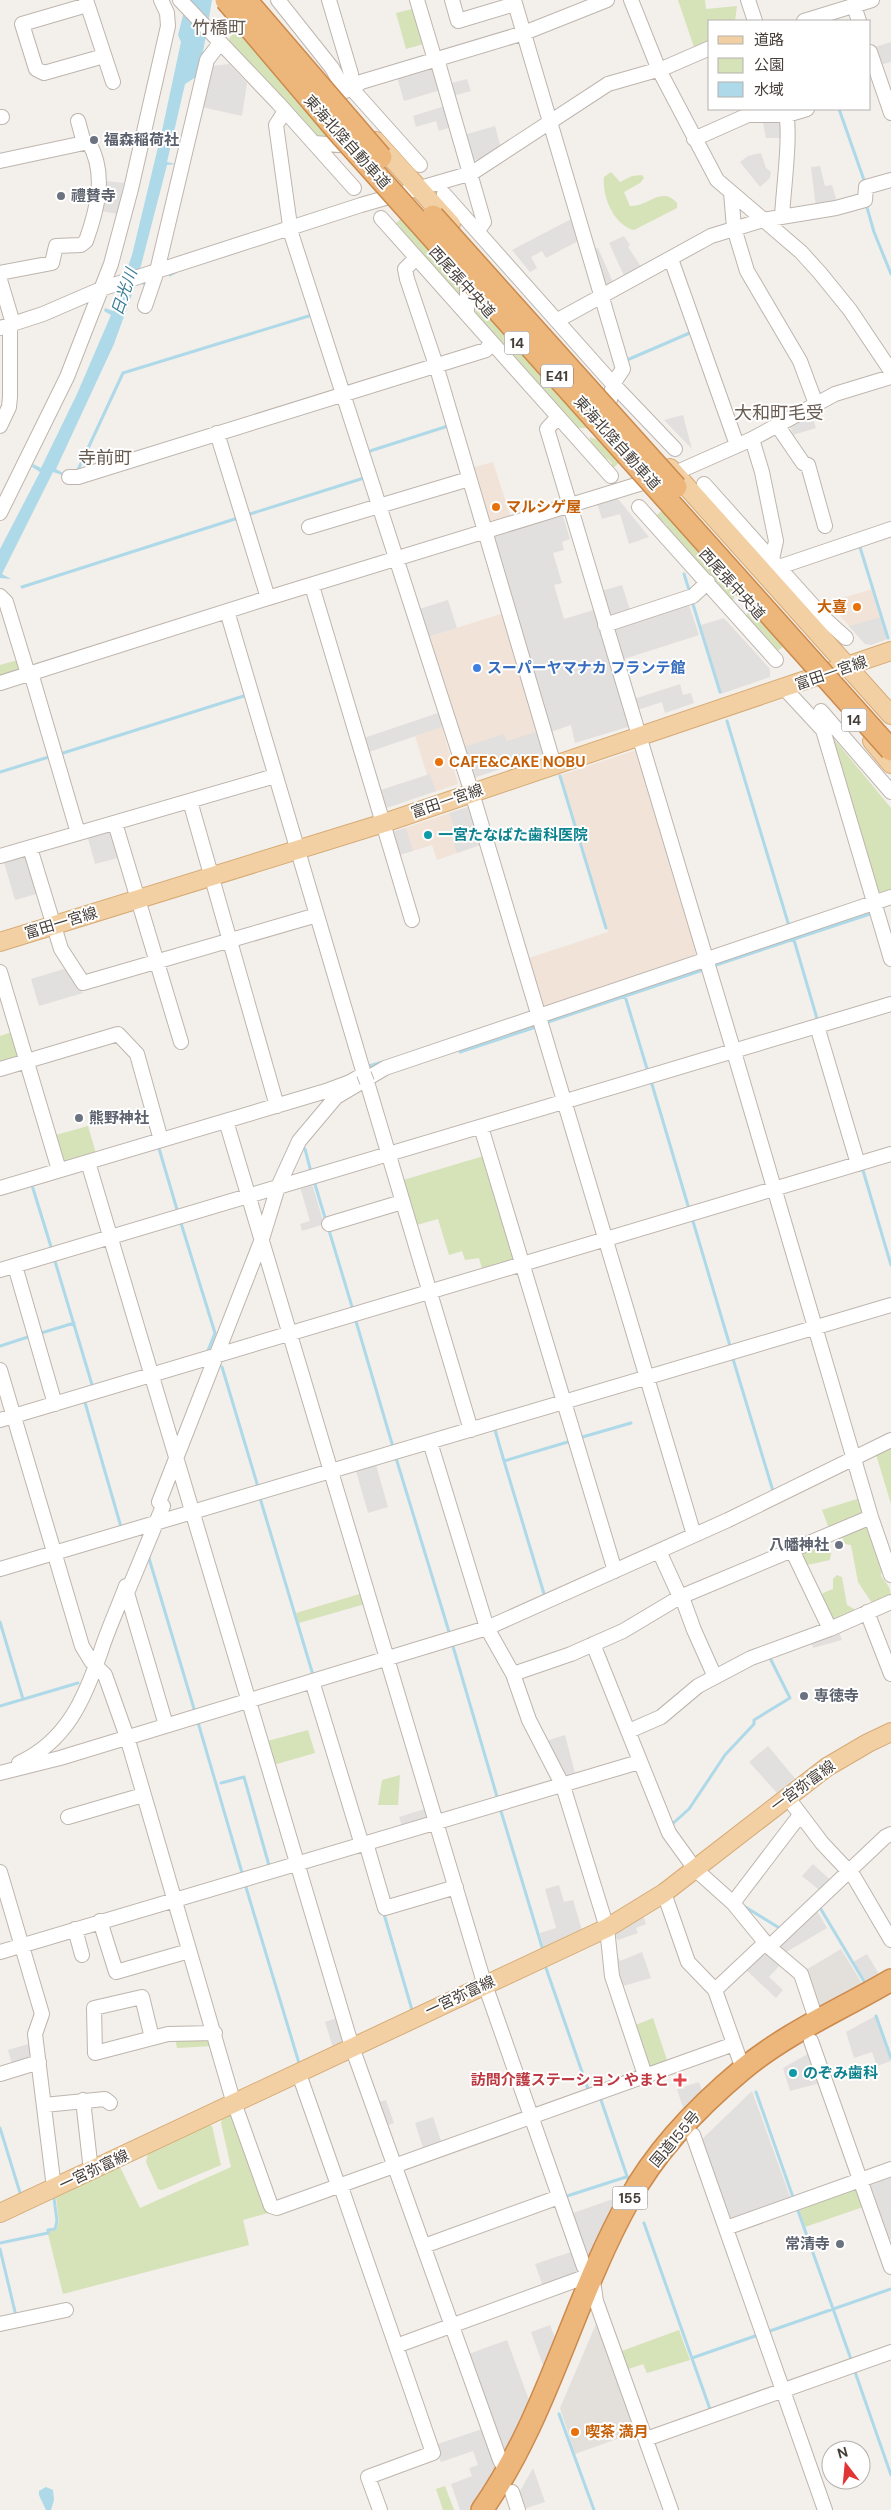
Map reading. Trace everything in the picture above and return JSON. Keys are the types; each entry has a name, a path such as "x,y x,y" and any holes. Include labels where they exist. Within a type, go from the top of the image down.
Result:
{"highway":[{"name":"東海北陸自動車道","path":"246,0 355,128 891,728"},
{"name":"東海北陸自動車道","path":"221,2 891,750"},
{"name":"国道155号","path":"499,2510 512,2492 570,2365 596,2300 641,2206 693,2135 755,2078 814,2032 891,1980"},
{"name":"国道155号","path":"482,2510 512,2492 540,2401 591,2277 629,2199 649,2170 691,2117 743,2069 814,2032 891,1996"}],"main road":[{"name":"西尾張中央道","path":"256,0 351,113 419,188 472,236 612,392 675,474 776,570 848,666 891,715"},
{"name":"西尾張中央道","path":"221,2 339,145 643,484 742,608 817,678 891,764"},
{"name":"富田一宮線","path":"0,942 384,823 891,652"},
{"name":"一宮弥富線","path":"0,2213 607,1928 664,1892 736,1835 834,1763 891,1732"}],"street":[{"path":"0,513 67,376 111,264 126,187 168,26 161,0"},
{"path":"180,0 285,111 354,188"},
{"path":"278,0 349,90 420,165"},
{"path":"329,0 351,74 349,90 351,113"},
{"path":"417,0 472,173 484,222 472,236"},
{"path":"452,0 458,21 514,2 623,369 612,392"},
{"path":"349,90 361,82 524,33 607,0"},
{"path":"631,0 659,70 717,180 801,252 850,310 891,371"},
{"path":"748,0 755,20"},
{"path":"812,20 827,18 857,4 872,0"},
{"path":"104,56 44,73 36,69 22,24 86,3 113,82"},
{"path":"857,4 859,20"},
{"path":"144,306 158,271 208,60 217,39"},
{"path":"294,46 316,50"},
{"path":"5,327 43,314 101,289 387,198 472,173 608,84 659,70 708,49"},
{"path":"871,60 891,113"},
{"path":"694,139 748,115 800,110"},
{"path":"285,111 276,125 292,228 291,233 345,393 396,560 472,793 694,1535"},
{"path":"782,217 786,112"},
{"path":"78,121 84,143"},
{"path":"0,161 89,143 93,150 98,170 99,187 94,216 86,241 81,246 56,246 52,263 0,273"},
{"path":"314,143 339,145"},
{"path":"558,320 602,298 711,236 763,220 836,208 865,200 866,187 891,180"},
{"path":"731,192 734,228 747,271 800,361 816,404"},
{"path":"444,194 472,236 488,242 558,320 612,392 675,449"},
{"path":"381,218 611,476"},
{"path":"416,258 405,269 436,365 554,765"},
{"path":"671,259 737,445"},
{"path":"0,280 12,320 5,327 4,404 0,426"},
{"path":"467,314 468,288"},
{"path":"69,476 78,477 486,350 491,342"},
{"path":"0,683 268,598 675,474 752,439 834,394 891,377"},
{"path":"558,417 547,429 855,1457 871,1517 891,1575"},
{"path":"777,425 803,463 808,465 825,526"},
{"path":"574,433 595,430"},
{"path":"217,433 268,598"},
{"path":"752,439 762,472 776,541 776,570"},
{"path":"309,527 469,479"},
{"path":"704,484 776,570 846,638"},
{"path":"639,507 708,582 742,608 776,660"},
{"path":"776,570 891,529"},
{"path":"605,625 693,596 708,582"},
{"path":"312,586 412,920"},
{"path":"3,598 30,674 78,834"},
{"path":"227,611 296,850 471,1430"},
{"path":"785,689 828,728 890,790"},
{"path":"821,711 828,728 873,903 891,960"},
{"path":"0,856 275,776"},
{"path":"190,801 210,868 210,877 277,1106"},
{"path":"115,823 140,899 181,1042"},
{"path":"30,848 61,949 83,983 317,915"},
{"path":"204,1402 289,1160 307,1130 336,1097 376,1072 423,1053 707,961 891,897"},
{"path":"0,972 59,1170"},
{"path":"0,1270 891,1004"},
{"path":"817,1026 858,1164"},
{"path":"0,1069 118,1034 137,1054 161,1140"},
{"path":"0,1188 366,1078"},
{"path":"226,1121 485,1985 584,2267 591,2277 596,2300 671,2510"},
{"path":"481,1127 615,1572"},
{"path":"0,1420 891,1154"},
{"path":"88,1162 352,2047 512,2492"},
{"path":"329,1224 402,1202"},
{"path":"15,1266 55,1404"},
{"path":"0,1569 891,1305"},
{"path":"0,1769 14,1766 39,1753 65,1729 82,1701 143,1538 148,1538 163,1506 159,1502 220,1355"},
{"path":"0,1370 82,1646 91,1661 105,1675 127,1737 235,2104 271,2206 278,2208 734,2044"},
{"path":"0,1774 487,1628 615,1572 891,1440"},
{"path":"430,1442 487,1628 513,1674 529,1720 564,1786 607,1928 612,1976 645,2075"},
{"path":"513,1674 623,1631 680,1597 871,1517"},
{"path":"153,1525 127,1593 166,1725"},
{"path":"792,1550 830,1629"},
{"path":"659,1551 680,1597 684,1600 694,1630 715,1677"},
{"path":"629,1731 661,1717 698,1686 751,1658 830,1629 891,1602"},
{"path":"867,1612 891,1674"},
{"path":"593,1644 669,1833 695,1869 733,1903 767,1945 801,1974 814,2032 859,2180 891,2267"},
{"path":"312,1681 385,1908 456,1887"},
{"path":"0,1952 640,1762"},
{"path":"68,1817 143,1795"},
{"path":"788,1798 800,1815 850,1872 891,1940"},
{"path":"733,1903 800,1815"},
{"path":"715,1990 850,1872 885,1837 891,1834"},
{"path":"0,1872 42,2014 36,2030 54,2188"},
{"path":"664,1892 688,1962 715,1990 743,2069"},
{"path":"100,1921 116,1972 189,1951"},
{"path":"75,1929 82,1955"},
{"path":"152,2038 142,1998 94,2008 95,2053 168,2034 215,2033"},
{"path":"0,2074 39,2062"},
{"path":"299,2074 433,2453 368,2477 380,2510"},
{"path":"44,2105 105,2099 110,2104"},
{"path":"83,2100 91,2171"},
{"path":"693,2135 825,2510"},
{"path":"726,2228 891,2169"},
{"path":"424,2246 559,2197"},
{"path":"396,2346 591,2277"},
{"path":"0,2324 66,2310"},
{"path":"646,2439 891,2352"}],"shaded area":[{"path":"891,42 891,62 877,66 872,48"},
{"path":"229,64 247,83 242,116 202,107 212,66"},
{"path":"437,64 444,89 404,101 397,77"},
{"path":"467,79 471,91 452,96 448,84"},
{"path":"448,105 455,126 439,131 436,121 416,127 413,116"},
{"path":"762,118 783,118 783,138 766,138"},
{"path":"495,126 501,148 487,157 471,161 464,135"},
{"path":"761,153 766,168 771,172 770,178 760,187 740,162 748,156"},
{"path":"820,166 825,186 832,185 838,205 816,208 811,167"},
{"path":"95,180 124,183 117,214 90,209"},
{"path":"575,217 582,239 546,258 542,251 531,257 537,268 530,272 512,250"},
{"path":"624,236 630,245 628,247 644,271 626,280 609,243"},
{"path":"598,248 615,287 603,289 592,250"},
{"path":"810,410 816,428 793,435 789,422"},
{"path":"683,415 692,449 664,420"},
{"path":"493,462 511,518 488,526 471,468"},
{"path":"614,498 619,500 649,537 629,544 620,514 602,519 597,503"},
{"name":"スーパーヤマナカ フランテ館","path":"563,516 570,539 562,542 564,550 553,553 562,583 554,585 564,619 597,609 631,726 575,743 571,725 548,733 491,541 494,536"},
{"path":"622,585 631,613 612,618 608,616 601,591"},
{"path":"873,589 887,639 871,645 862,641 828,602"},
{"path":"448,600 457,628 428,637 419,609"},
{"path":"688,602 699,635 621,660 612,629"},
{"name":"スーパーヤマナカ フランテ館","path":"507,612 548,753 473,778 428,637"},
{"path":"881,617 887,639 871,645 865,644 849,626"},
{"path":"724,618 770,669 770,677 721,694 701,625"},
{"path":"680,684 683,695 691,693 694,703 665,713 662,702 637,710 634,699"},
{"path":"438,713 442,727 366,753 361,739"},
{"path":"442,727 458,784 386,808 378,791 427,775 415,736"},
{"path":"541,730 548,753 473,778 463,747 504,734 507,741"},
{"path":"636,750 701,955 544,1007 529,958 608,932 561,775"},
{"path":"430,774 436,791 386,808 382,805 378,791"},
{"path":"468,807 480,845 437,860 432,845 396,856 389,833"},
{"path":"468,807 480,845 457,853 451,832 455,830 449,813"},
{"path":"114,827 122,857 95,864 87,835"},
{"path":"406,828 413,851 396,856 389,833"},
{"path":"29,851 40,893 15,900 3,859"},
{"path":"67,968 83,993 39,1006 31,979"},
{"path":"311,1180 324,1224 302,1231 300,1224 310,1221 299,1184"},
{"path":"376,1465 388,1507 368,1513 356,1471"},
{"path":"839,1632 842,1640 813,1648 811,1641"},
{"path":"565,1735 576,1777 568,1780 546,1741"},
{"path":"768,1746 798,1782 788,1791 784,1788 777,1793 749,1762"},
{"path":"428,1808 432,1821 403,1829 399,1817"},
{"path":"813,1864 835,1884 824,1894 802,1876"},
{"path":"559,1885 564,1902 573,1900 582,1930 544,1948 540,1933 556,1928 545,1889"},
{"path":"641,1909 646,1924 636,1928 638,1933 618,1940 616,1938 609,1940 608,1929"},
{"path":"817,1911 827,1928 783,1954 774,1946"},
{"path":"763,1948 782,1963 769,1977 783,1990 776,1998 744,1968"},
{"path":"841,1949 863,1985 818,2012 804,1971"},
{"path":"642,1952 651,1978 616,1988 611,1960 619,1958 620,1961"},
{"path":"867,1954 879,1974 865,1982 853,1962"},
{"path":"875,2016 891,2061 877,2066 872,2052 854,2058 846,2032"},
{"path":"340,2017 347,2041 333,2048 325,2022"},
{"path":"32,2043 35,2060 13,2067 8,2050"},
{"path":"813,2051 824,2082 790,2091 783,2068"},
{"path":"699,2082 703,2094 684,2111 677,2089"},
{"path":"752,2091 792,2202 731,2224 699,2142"},
{"path":"386,2100 394,2123 383,2127 375,2103"},
{"path":"433,2117 442,2144 424,2151 415,2123"},
{"path":"891,2171 891,2239 883,2241 861,2182"},
{"path":"616,2198 618,2202 587,2263 570,2214"},
{"path":"574,2251 583,2276 544,2289 535,2264"},
{"path":"599,2317 639,2431 575,2454 560,2408"},
{"path":"550,2325 556,2340 544,2368 531,2332"},
{"path":"507,2340 529,2400 503,2456 466,2355"},
{"path":"485,2428 499,2467 469,2510 460,2510 451,2484 472,2476 469,2468 478,2465 473,2451 441,2462 435,2445"},
{"path":"533,2468 545,2502 521,2510 516,2498"}],"green space":[{"path":"678,0 705,0 706,9 737,6 735,20 708,20 708,46 695,50"},
{"path":"416,8 427,43 406,49 396,13"},
{"path":"235,27 332,137 325,142 316,136 228,42"},
{"path":"611,172 620,182 632,176 642,175 644,178 640,183 624,192 630,206 636,206 654,198 665,196 677,203 677,208 634,230 627,227 615,216 607,201 604,177"},
{"path":"403,217 466,287 462,293 457,293 404,235 399,225 394,225"},
{"path":"475,298 496,325 500,326 588,425 587,428 579,428 574,425 475,314 472,307"},
{"path":"590,437 601,441 620,462 612,469 612,463 608,459 603,458 591,445"},
{"path":"663,510 729,584 735,594 733,600 727,597 666,530 667,525 654,517"},
{"path":"754,612 784,646 776,652 770,641 764,641 746,618 747,613"},
{"path":"21,659 23,669 0,679 0,665"},
{"path":"834,739 891,808 891,892 876,897 830,740"},
{"path":"15,1031 22,1055 0,1065 0,1036"},
{"path":"88,1126 97,1157 60,1167 52,1136"},
{"path":"487,1155 519,1262 483,1272 479,1258 465,1260 462,1251 449,1255 438,1219 413,1226 400,1181"},
{"path":"891,1443 891,1504 875,1451"},
{"path":"860,1498 865,1514 830,1531 822,1510"},
{"path":"868,1525 882,1566 881,1576 891,1593 891,1596 872,1603 858,1582 851,1545 845,1544 842,1537"},
{"path":"827,1542 831,1553 830,1560 807,1565 801,1553"},
{"path":"837,1575 842,1577 847,1605 854,1609 854,1612 834,1621 822,1596 823,1593 833,1589 833,1579"},
{"path":"363,1593 365,1604 299,1623 296,1613"},
{"path":"308,1730 315,1753 270,1766 264,1742"},
{"path":"400,1775 398,1805 378,1805 382,1780"},
{"path":"653,2018 668,2063 648,2070 633,2026"},
{"path":"207,2037 213,2046 177,2048 175,2038"},
{"path":"234,2113 268,2213 243,2220 249,2245 63,2294 48,2234 49,2231 56,2230 59,2221 56,2197 120,2167 140,2208 231,2167 221,2123 222,2119"},
{"path":"209,2125 212,2126 221,2165 162,2190 158,2189 146,2162 148,2153"},
{"path":"855,2185 866,2206 805,2227 797,2204"},
{"path":"679,2330 690,2360 647,2373 643,2364 626,2370 619,2352"},
{"path":"445,2486 454,2510 443,2510 436,2489"}],"water":[{"name":"日光川","path":"187,0 212,0 199,75 185,84 167,162 176,164 167,165 137,281 146,283 145,285 136,283 114,344 56,469 63,473 62,475 53,472 2,574 11,579 0,578 0,549 40,472 32,467 33,464 41,468 77,394 111,315 104,311 105,308 113,311 132,255 159,143 150,141 151,138 160,140 181,42 178,35"},
{"path":"46,2487 53,2490 54,2500 51,2510 46,2510 39,2495 39,2491"}],"waterway":[{"path":"839,110 865,183"},
{"path":"866,204 874,232 891,274"},
{"path":"170,275 177,271"},
{"path":"77,472 123,373 312,315"},
{"path":"627,360 692,332"},
{"path":"370,451 448,426"},
{"path":"247,515 364,478"},
{"path":"22,587 238,518"},
{"path":"859,544 888,638"},
{"path":"684,574 690,593"},
{"path":"692,601 720,692"},
{"path":"60,754 247,695"},
{"path":"727,721 789,926"},
{"path":"0,772 52,756"},
{"path":"560,776 606,928"},
{"path":"713,966 873,913"},
{"path":"794,940 818,1022"},
{"path":"545,1023 703,970"},
{"path":"625,996 648,1072"},
{"path":"460,1052 533,1028"},
{"path":"365,1067 383,1062"},
{"path":"651,1081 689,1209"},
{"path":"158,1145 178,1213"},
{"path":"305,1149 311,1172"},
{"path":"862,1167 891,1265"},
{"path":"314,1181 326,1221"},
{"path":"31,1182 52,1250"},
{"path":"692,1218 730,1346"},
{"path":"180,1220 215,1333 207,1353"},
{"path":"328,1227 353,1310"},
{"path":"54,1258 93,1388"},
{"path":"355,1318 393,1447"},
{"path":"38,1334 74,1323"},
{"path":"0,1346 31,1336"},
{"path":"733,1359 773,1491"},
{"path":"222,1367 258,1487"},
{"path":"84,1399 121,1527"},
{"path":"579,1438 631,1423"},
{"path":"495,1430 504,1461"},
{"path":"545,1597 504,1461 571,1441"},
{"path":"396,1458 450,1635"},
{"path":"260,1498 313,1675"},
{"path":"148,1555 195,1712"},
{"path":"0,1622 23,1699"},
{"path":"452,1643 498,1800"},
{"path":"670,1826 689,1809 725,1755 754,1724 754,1720 790,1698 770,1658"},
{"path":"0,1706 78,1683"},
{"path":"197,1719 243,1876"},
{"path":"221,1783 244,1777 270,1869"},
{"path":"500,1808 542,1947"},
{"path":"245,1884 299,2063"},
{"path":"742,1905 781,1929"},
{"path":"819,1906 865,1983"},
{"path":"384,1914 412,2010"},
{"path":"546,1968 589,2092"},
{"path":"876,2016 891,2058"},
{"path":"756,2092 794,2200"},
{"path":"600,2097 629,2182"},
{"path":"0,2128 21,2196"},
{"path":"564,2197 626,2177"},
{"path":"0,2243 48,2233 48,2230 55,2229 57,2221 54,2198"},
{"path":"797,2208 852,2362"},
{"path":"644,2223 711,2412"},
{"path":"0,2249 16,2316"},
{"path":"767,2332 891,2289"},
{"path":"692,2358 758,2335"},
{"path":"854,2369 891,2475"},
{"path":"559,2414 594,2510"}],"place":[{"name":"福森稲荷社","path":"94,140"},
{"name":"禮賛寺","path":"61,196"},
{"name":"マルシゲ屋","path":"496,507"},
{"name":"大喜","path":"857,607"},
{"name":"スーパーヤマナカ フランテ館","path":"477,668"},
{"name":"CAFE&CAKE NOBU","path":"439,762"},
{"name":"一宮たなばた歯科医院","path":"428,835"},
{"name":"熊野神社","path":"79,1118"},
{"name":"八幡神社","path":"839,1545"},
{"name":"専徳寺","path":"804,1696"},
{"name":"のぞみ歯科","path":"793,2073"},
{"name":"訪問介護ステーション やまと","path":"680,2080"},
{"name":"常清寺","path":"840,2244"},
{"name":"喫茶 満月","path":"575,2432"}],"district":[{"name":"竹橋町","path":"219,28"},
{"name":"大和町毛受","path":"779,413"},
{"name":"寺前町","path":"105,458"}]}
